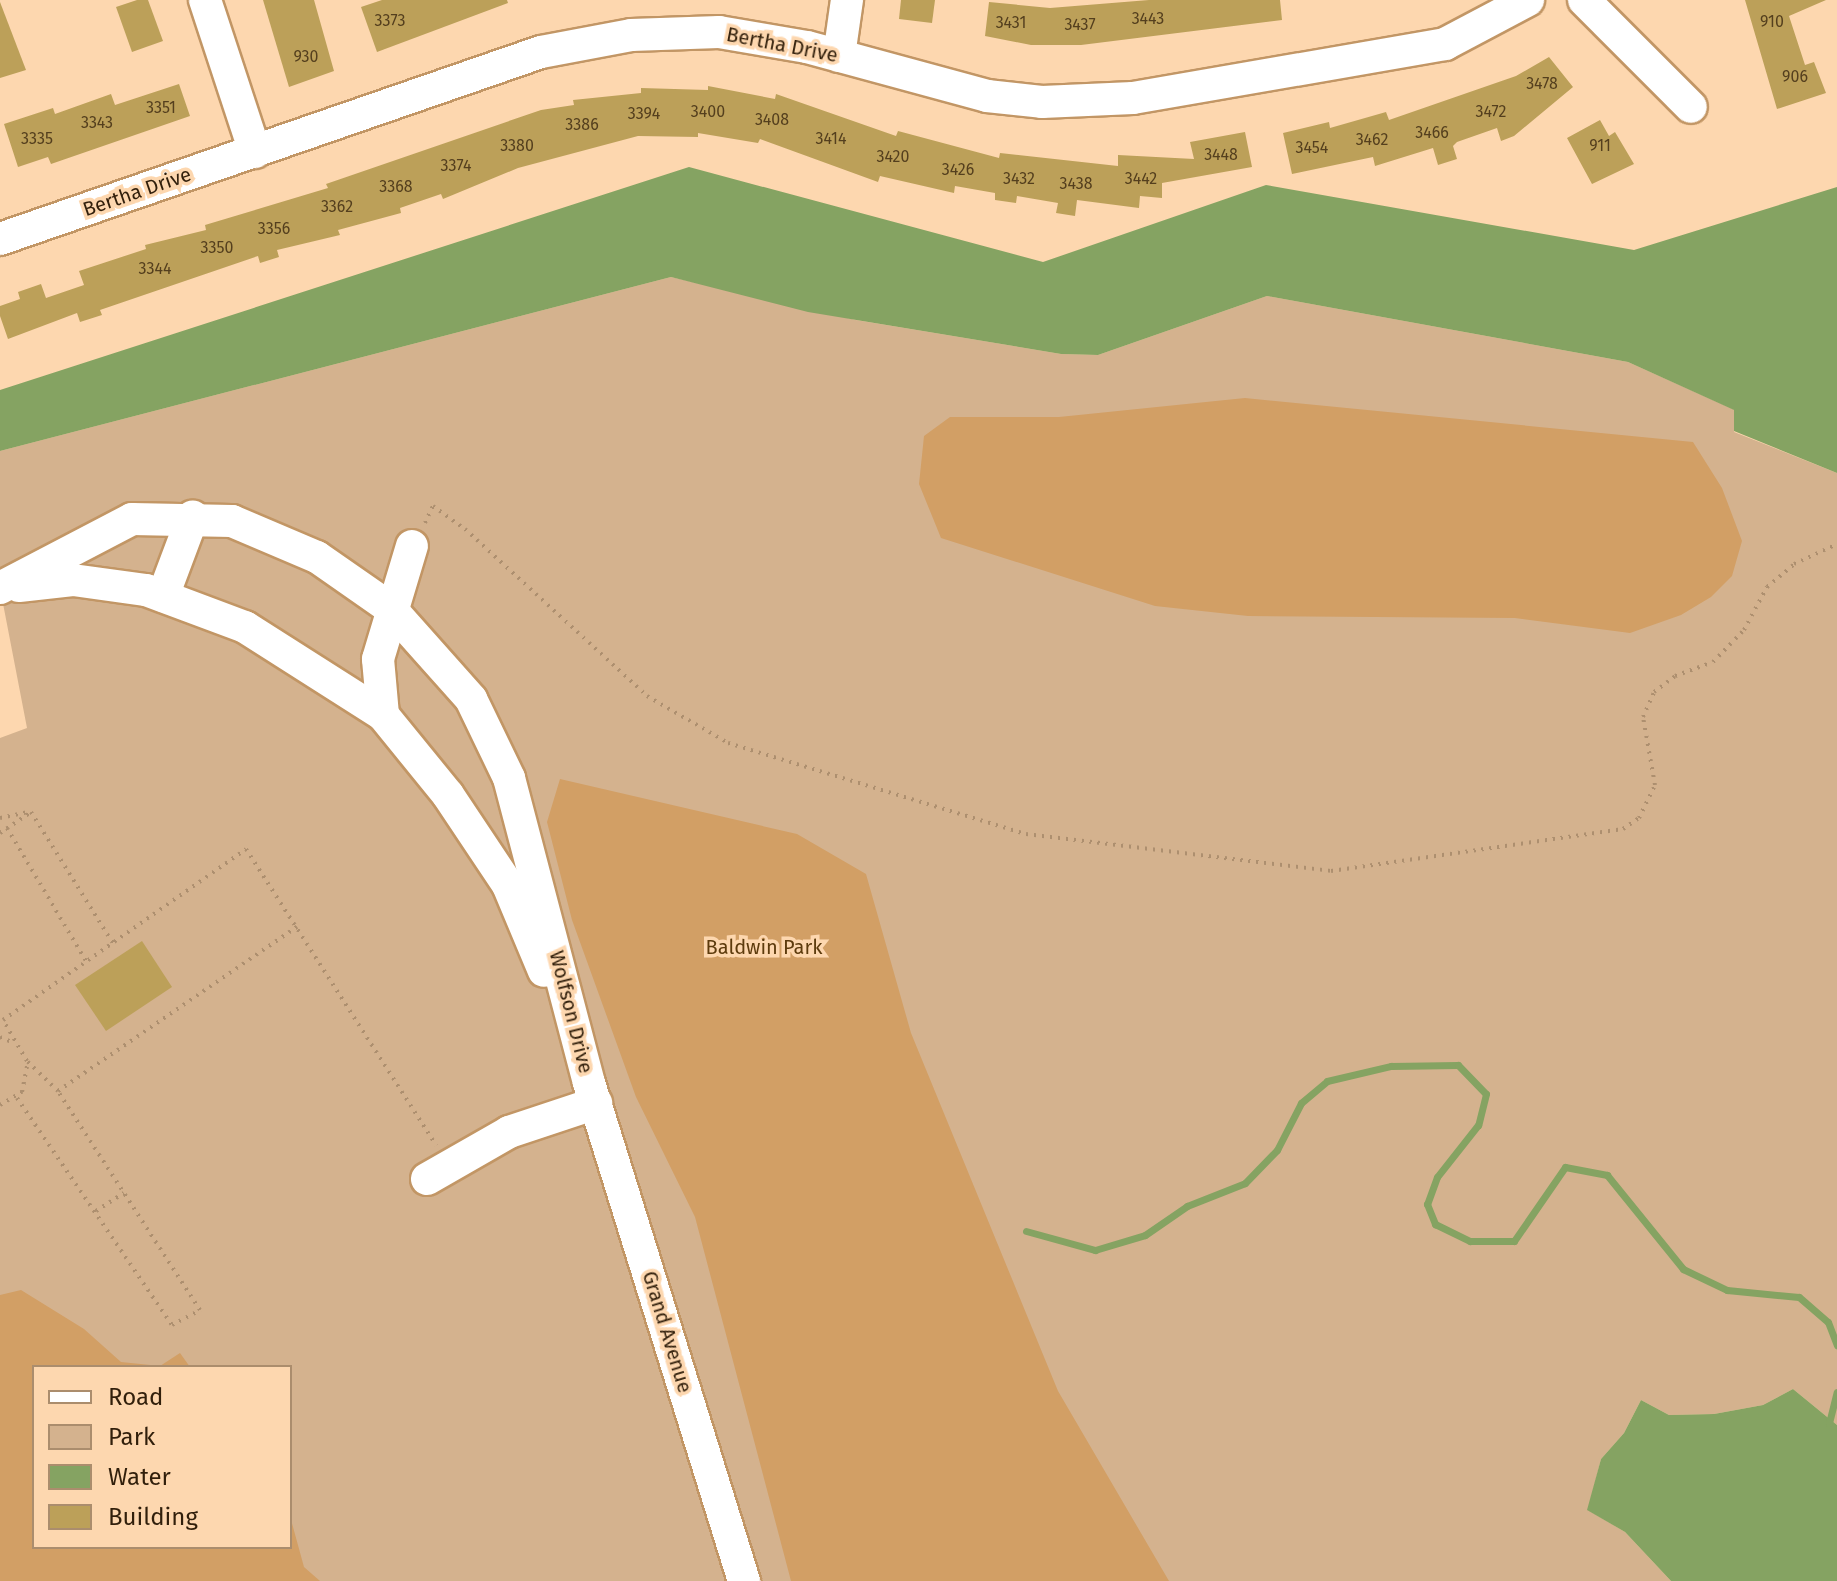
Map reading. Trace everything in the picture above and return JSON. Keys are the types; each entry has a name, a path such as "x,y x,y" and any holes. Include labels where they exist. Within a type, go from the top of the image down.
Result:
{"street":[{"path":"205,0 255,152"},
{"path":"839,56 847,0"},
{"name":"Bertha Drive","path":"0,239 541,52 631,35 719,32 839,56 987,96 1042,102 1133,98 1445,44 1528,0"},
{"path":"1584,0 1691,107"},
{"path":"163,596 193,516"},
{"name":"Wolfson Drive","path":"193,516 232,521 276,537 317,557 390,608 471,699 509,778 592,1093 508,885 448,795 383,715 245,627 163,596 73,580 0,588 132,519 193,516"},
{"path":"383,715 378,659 390,608 412,546"},
{"path":"438,1172 509,1132 592,1093"},
{"name":"Grand Avenue","path":"592,1093 744,1581"}],"path":[{"path":"412,546 433,506 465,529 647,696 728,743 1026,834 1331,871 1623,829 1639,818 1655,785 1643,717 1654,692 1675,676 1713,662 1744,630 1767,587 1794,564 1837,544"},
{"path":"0,818 31,812"},
{"path":"0,833 31,812"},
{"path":"31,812 113,943"},
{"path":"7,828 86,961"},
{"path":"17,1098 172,1325 200,1310 58,1091 27,1061 1,1020 246,849 297,927 438,1172"},
{"path":"58,1091 297,927"},
{"path":"0,1037 20,1050"},
{"path":"0,1105 17,1098 27,1082 27,1061"},
{"path":"96,1211 124,1193"}],"green space":[{"name":"Baldwin Park","path":"671,277 856,320 1061,354 1098,355 1267,296 1628,362 1735,410 1734,432 1837,473 1837,1425 1793,1389 1763,1405 1714,1414 1669,1415 1641,1400 1624,1433 1601,1459 1588,1510 1625,1532 1671,1581 0,1581 0,738 27,728 0,588 0,451"},
{"path":"1245,398 1693,442 1722,488 1742,541 1732,576 1711,597 1681,615 1630,633 1515,618 1248,616 1155,606 941,538 919,484 924,436 950,417 1059,417"},
{"path":"560,779 797,834 866,874 911,1033 1058,1391 1169,1581 791,1581 695,1217 636,1097 572,920 547,822"},
{"path":"21,1290 84,1329 121,1362 150,1365 32,1365 32,1549 292,1549 292,1523 304,1567 320,1581 0,1581 0,1295"},
{"path":"180,1353 189,1365 162,1365"}],"water":[{"path":"689,167 1043,262 1266,185 1634,250 1837,187 1837,473 1734,431 1734,410 1628,362 1267,296 1098,355 1061,354 808,312 671,277 0,451 0,390"},
{"path":"1793,1389 1837,1425 1837,1581 1671,1581 1625,1532 1587,1510 1601,1459 1624,1433 1641,1400 1669,1415 1714,1414 1763,1405"}],"building":[{"path":"148,0 163,41 132,52 116,7"},
{"path":"263,0 314,0 334,71 289,87"},
{"path":"382,0 507,0 508,3 377,52 361,7"},
{"path":"901,0 935,0 932,23 899,19"},
{"path":"1149,0 1280,0 1282,20 1081,45 1031,45 985,36 989,2 1050,8"},
{"path":"1745,0 1826,0 1789,16 1805,65 1814,62 1826,93 1777,109"},
{"path":"0,2 26,70 0,78"},
{"path":"1549,57 1573,87 1514,136 1501,141 1497,128 1457,142 1453,146 1457,159 1438,165 1433,148 1375,166 1373,157 1292,174 1283,133 1329,122 1330,128 1386,112 1389,120 1516,76"},
{"path":"179,84 190,116 51,164 48,157 18,167 4,124 53,108 55,114 111,94 115,105"},
{"path":"708,86 775,99 776,94 896,136 898,131 999,158 1000,153 1118,166 1118,155 1194,159 1190,142 1245,132 1252,167 1162,183 1162,198 1140,196 1139,208 1077,200 1075,216 1056,213 1058,203 1017,196 1016,203 995,200 995,193 955,186 954,193 880,176 878,182 760,139 758,143 698,133 698,137 638,136 518,168 443,199 441,194 400,208 401,213 338,230 340,235 277,250 279,257 260,263 258,256 100,310 102,315 80,322 77,313 8,339 0,316 0,306 20,299 18,292 41,284 46,298 84,285 79,271 146,249 145,245 206,230 205,225 328,188 326,184 541,110 574,105 573,100 641,93 641,88 708,90"},
{"path":"1600,120 1609,136 1615,132 1634,164 1592,184 1567,138"},
{"path":"142,941 172,987 106,1031 75,985"}],"waterway":[{"path":"1026,1231 1095,1250 1145,1235 1187,1206 1245,1183 1277,1150 1301,1103 1327,1081 1391,1066 1458,1065 1486,1094 1478,1125 1437,1177 1427,1204 1435,1224 1470,1241 1514,1241 1565,1167 1607,1175 1683,1269 1727,1290 1799,1297 1828,1322 1837,1345"},
{"path":"1829,1423 1837,1392"}]}
